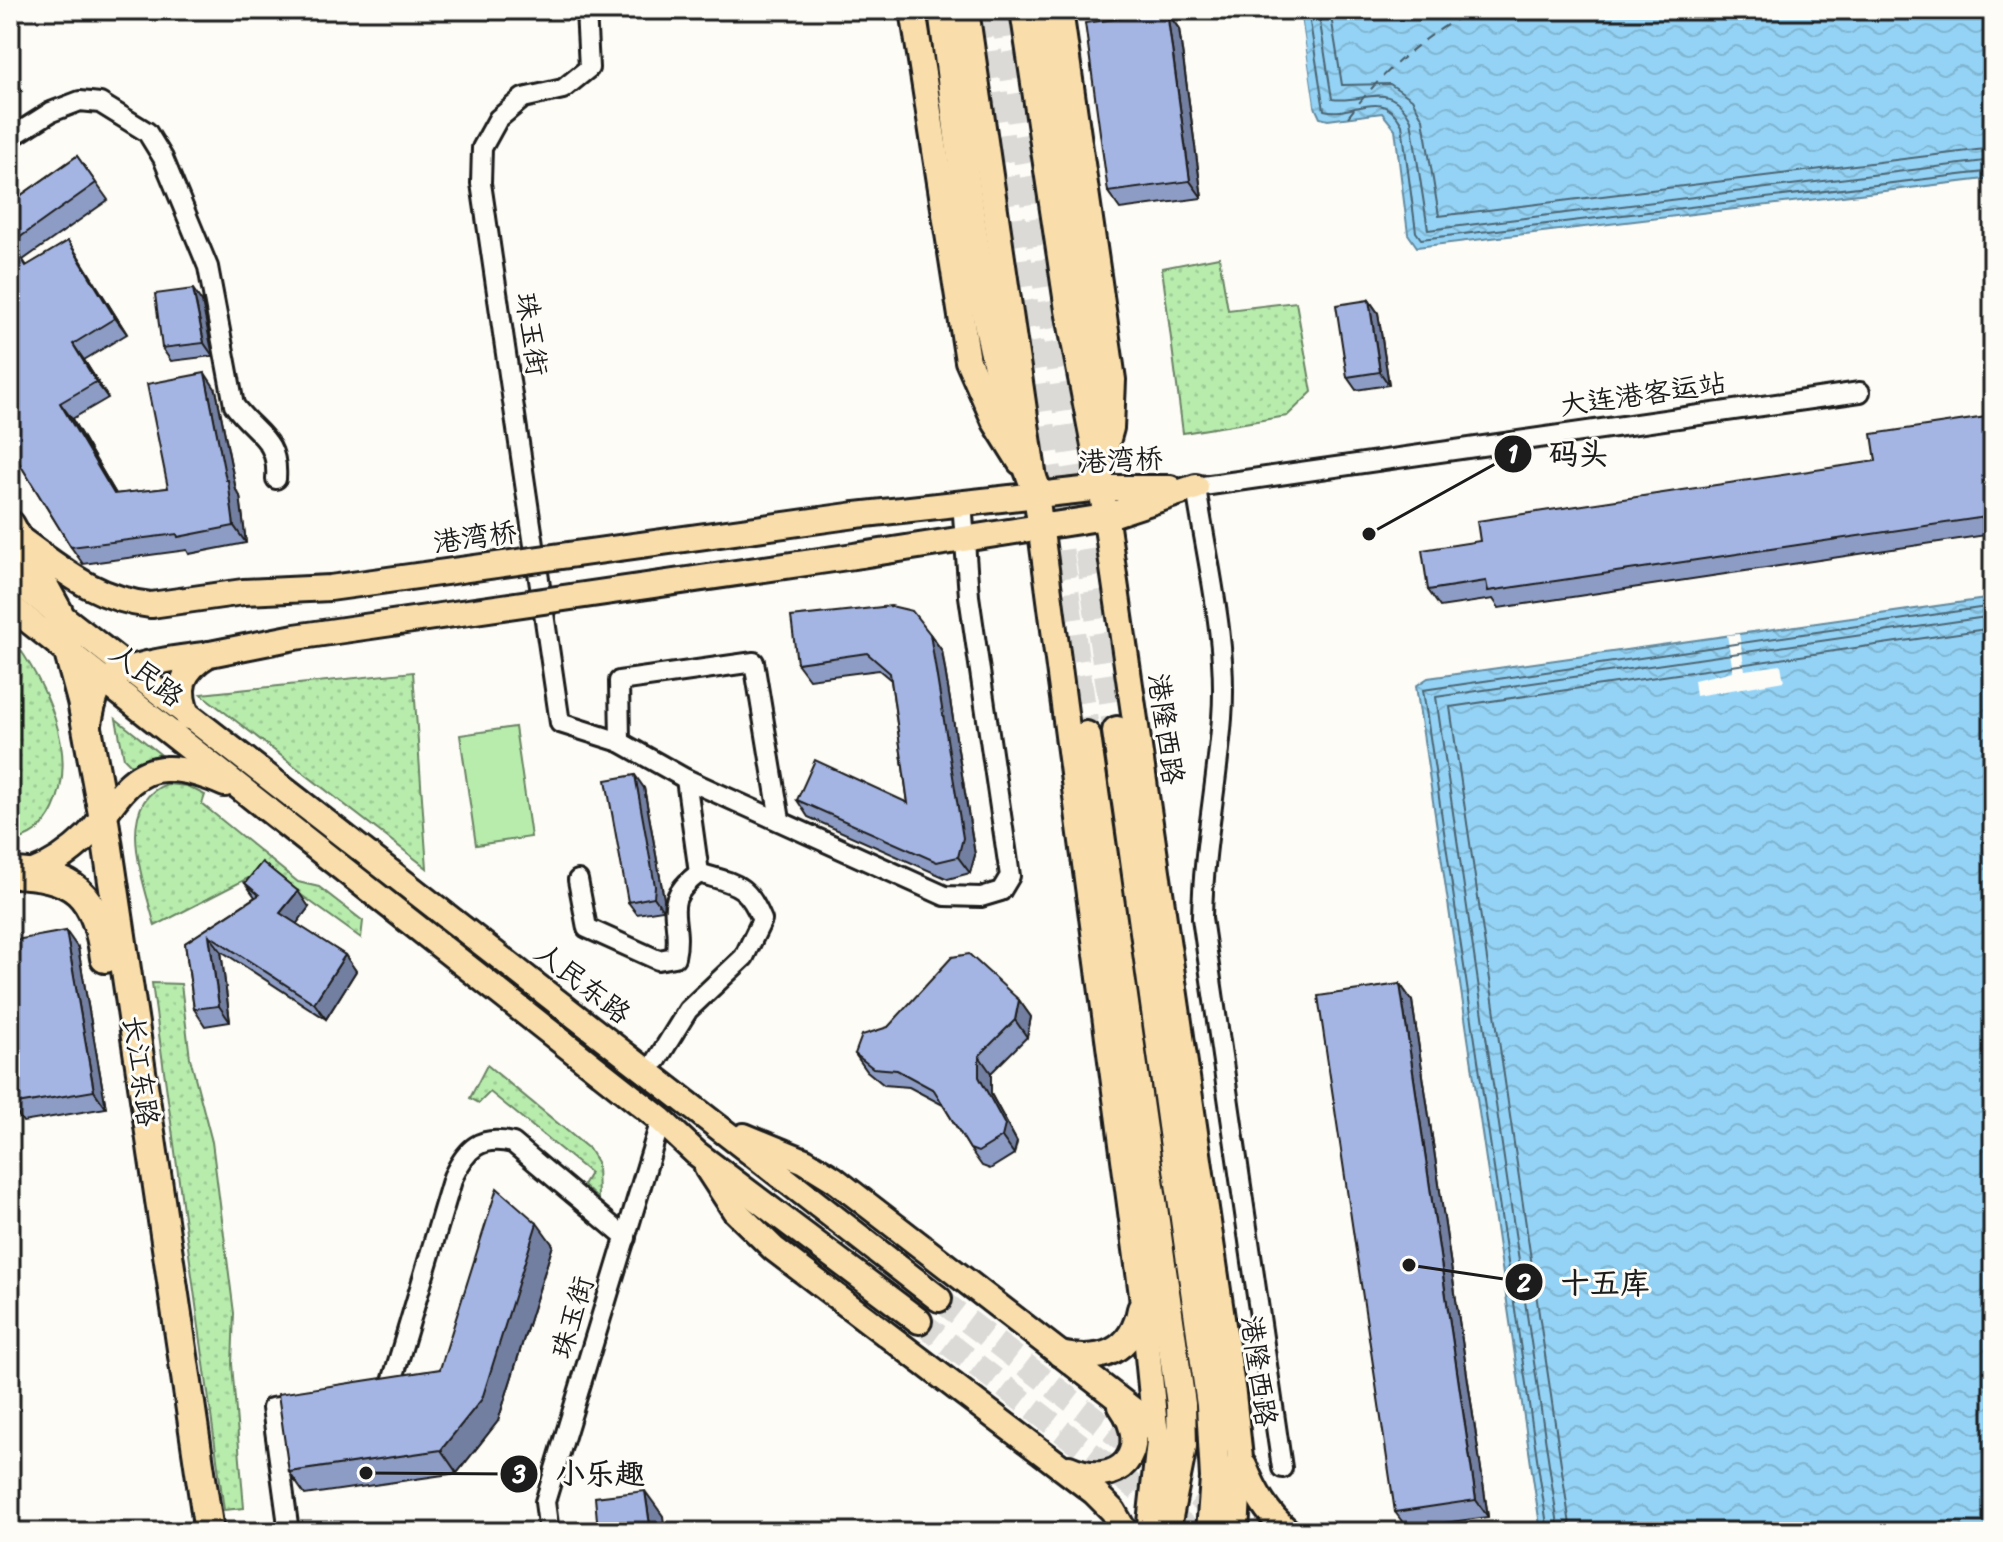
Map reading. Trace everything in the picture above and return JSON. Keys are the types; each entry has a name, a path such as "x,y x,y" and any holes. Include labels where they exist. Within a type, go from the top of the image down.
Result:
{"highway":[{"path":"943,10 983,303 1010,423 1035,491"},
{"path":"1042,10 1097,360 1100,480"},
{"name":"长江东路","path":"14,531 58,612 88,731 103,814 209,1532"},
{"path":"1117,731 1214,1444 1211,1532"},
{"path":"1086,736 1181,1404 1182,1446 1165,1532"},
{"name":"长江东路","path":"20,873 49,875 81,892 101,924 191,1532"}],"main road":[{"path":"913,10 968,361 995,422 1035,491"},
{"path":"966,10 1040,525 1142,1295 1159,1442 1149,1532"},
{"name":"港隆西路","path":"1023,10 1070,323 1100,480 1240,1458"},
{"path":"1060,10 1113,380 1111,428 1100,480"},
{"name":"港湾桥","path":"14,531 94,591 124,602 151,605 243,592 330,588 1100,480 1196,487"},
{"name":"港湾桥","path":"106,681 129,670 311,634 1105,517 1196,487"},
{"name":"人民路","path":"10,576 188,717"},
{"name":"人民路","path":"10,606 246,791"},
{"path":"188,717 181,699 180,684 192,664 210,654"},
{"path":"88,731 97,692 106,681"},
{"name":"人民东路","path":"188,717 724,1129 939,1299"},
{"path":"20,873 53,864 72,850 122,790 143,775 163,769 189,772 246,791"},
{"name":"人民东路","path":"246,791 661,1120 696,1153 919,1321"},
{"path":"724,1129 791,1154 834,1179 1155,1427"},
{"path":"696,1153 735,1211 774,1249 1094,1492 1113,1511 1125,1532"},
{"path":"1058,1354 1092,1357 1124,1345 1136,1330 1142,1295"},
{"path":"1214,1444 1226,1423 1233,1394"},
{"path":"1049,1458 1088,1474 1100,1476 1115,1471 1128,1458 1136,1442 1132,1421 1115,1398"},
{"path":"1236,1532 1240,1458"},
{"path":"1240,1458 1255,1492 1273,1520 1289,1532"}],"street":[{"name":"珠玉街","path":"586,10 589,68 563,89 523,98 498,119 482,148 481,183 560,723 620,742"},
{"path":"10,138 51,112 80,101 100,103 147,132 163,158 208,267 234,405 247,424 269,440 277,460 276,479"},
{"name":"大连港客运站","path":"1196,487 1860,392"},
{"path":"1196,487 1223,672 1222,718 1202,871 1202,918 1282,1468"},
{"path":"780,820 754,662 619,681 620,742 686,779 945,896 981,897 1001,891 1010,876 969,596 962,501"},
{"path":"686,779 699,873"},
{"path":"578,880 587,928 658,960 675,957 677,947 672,909 680,887 699,873"},
{"path":"657,1060 688,1010 744,957 762,920 753,897 739,885 699,873"},
{"name":"珠玉街","path":"549,1532 545,1502 661,1120"},
{"path":"360,1396 389,1392 453,1177 464,1155 482,1143 494,1139 513,1143 626,1238"},
{"path":"289,1532 272,1408 316,1402"}],"green space":[{"path":"1219,257 1228,310 1296,302 1312,392 1287,416 1183,433 1162,268"},
{"path":"10,635 46,696 55,718 63,764 60,787 45,822 30,835 10,841"},
{"path":"413,672 427,868 201,694"},
{"path":"116,719 160,754 131,765 124,758"},
{"path":"515,727 531,837 476,845 460,735"},
{"path":"167,784 187,786 205,795 202,804 298,882 319,887 363,921 361,938 272,874 254,875 155,926 140,868 136,826 141,808 150,794"},
{"path":"152,983 181,984 190,1058 212,1142 234,1313 232,1364 244,1508 224,1510"},
{"path":"487,1065 589,1149 597,1162 598,1199 583,1185 590,1173 490,1092 479,1103 470,1098"}],"water":[{"path":"1300,10 1993,10 1993,178 1417,247 1408,234 1395,129 1382,113 1328,120 1320,118 1314,105"},
{"path":"1993,598 1993,1532 1541,1532 1416,686 1428,678"}],"pier":[{"path":"1296,10 1300,10 1315,112 1311,113"},
{"path":"1739,634 1745,670 1781,665 1784,681 1696,696 1694,680 1733,671 1727,635"}],"building":[{"path":"1167,12 1190,181 1108,192 1085,23"},
{"path":"77,156 96,183 12,243 26,266 68,241 115,318 73,344 96,382 60,403 114,494 168,488 147,384 205,373 228,480 234,526 178,537 177,534 71,547 10,448 10,203"},
{"path":"193,289 204,343 162,348 155,294"},
{"path":"1369,300 1380,372 1347,377 1336,305"},
{"path":"1993,416 1993,516 1488,591 1486,581 1428,590 1422,550 1480,541 1477,521 1876,461 1872,434"},
{"path":"891,606 912,611 930,634 963,838 958,857 937,862 797,800 815,760 908,803 890,673 867,653 797,663 791,617"},
{"path":"635,775 655,886 654,897 628,902 606,780"},
{"path":"262,862 298,891 280,913 345,955 314,1003 209,935 219,1006 194,1009 185,943 259,895 245,883"},
{"path":"66,931 94,1091 11,1105 10,941"},
{"path":"969,954 1019,1000 1015,1020 979,1056 979,1077 1005,1125 1002,1137 978,1152 970,1149 934,1090 897,1070 873,1068 855,1054 862,1035 888,1027 952,957"},
{"path":"1400,984 1476,1500 1395,1512 1318,996"},
{"path":"497,1188 537,1223 482,1399 441,1450 289,1472 278,1394 440,1369"},
{"path":"645,1491 651,1532 598,1532 595,1497"}],"ferry route":[{"path":"1348,117 1404,56 1437,31 1473,10"}],"tunnel":[{"path":"982,10 1086,736"},
{"path":"1004,10 1117,731"},
{"path":"939,1299 1225,1518"},
{"path":"919,1321 1193,1532"}],"place":[{"name":"码头","path":"1369,534"},
{"name":"十五库","path":"1409,1265"},
{"name":"小乐趣","path":"366,1473"}]}
